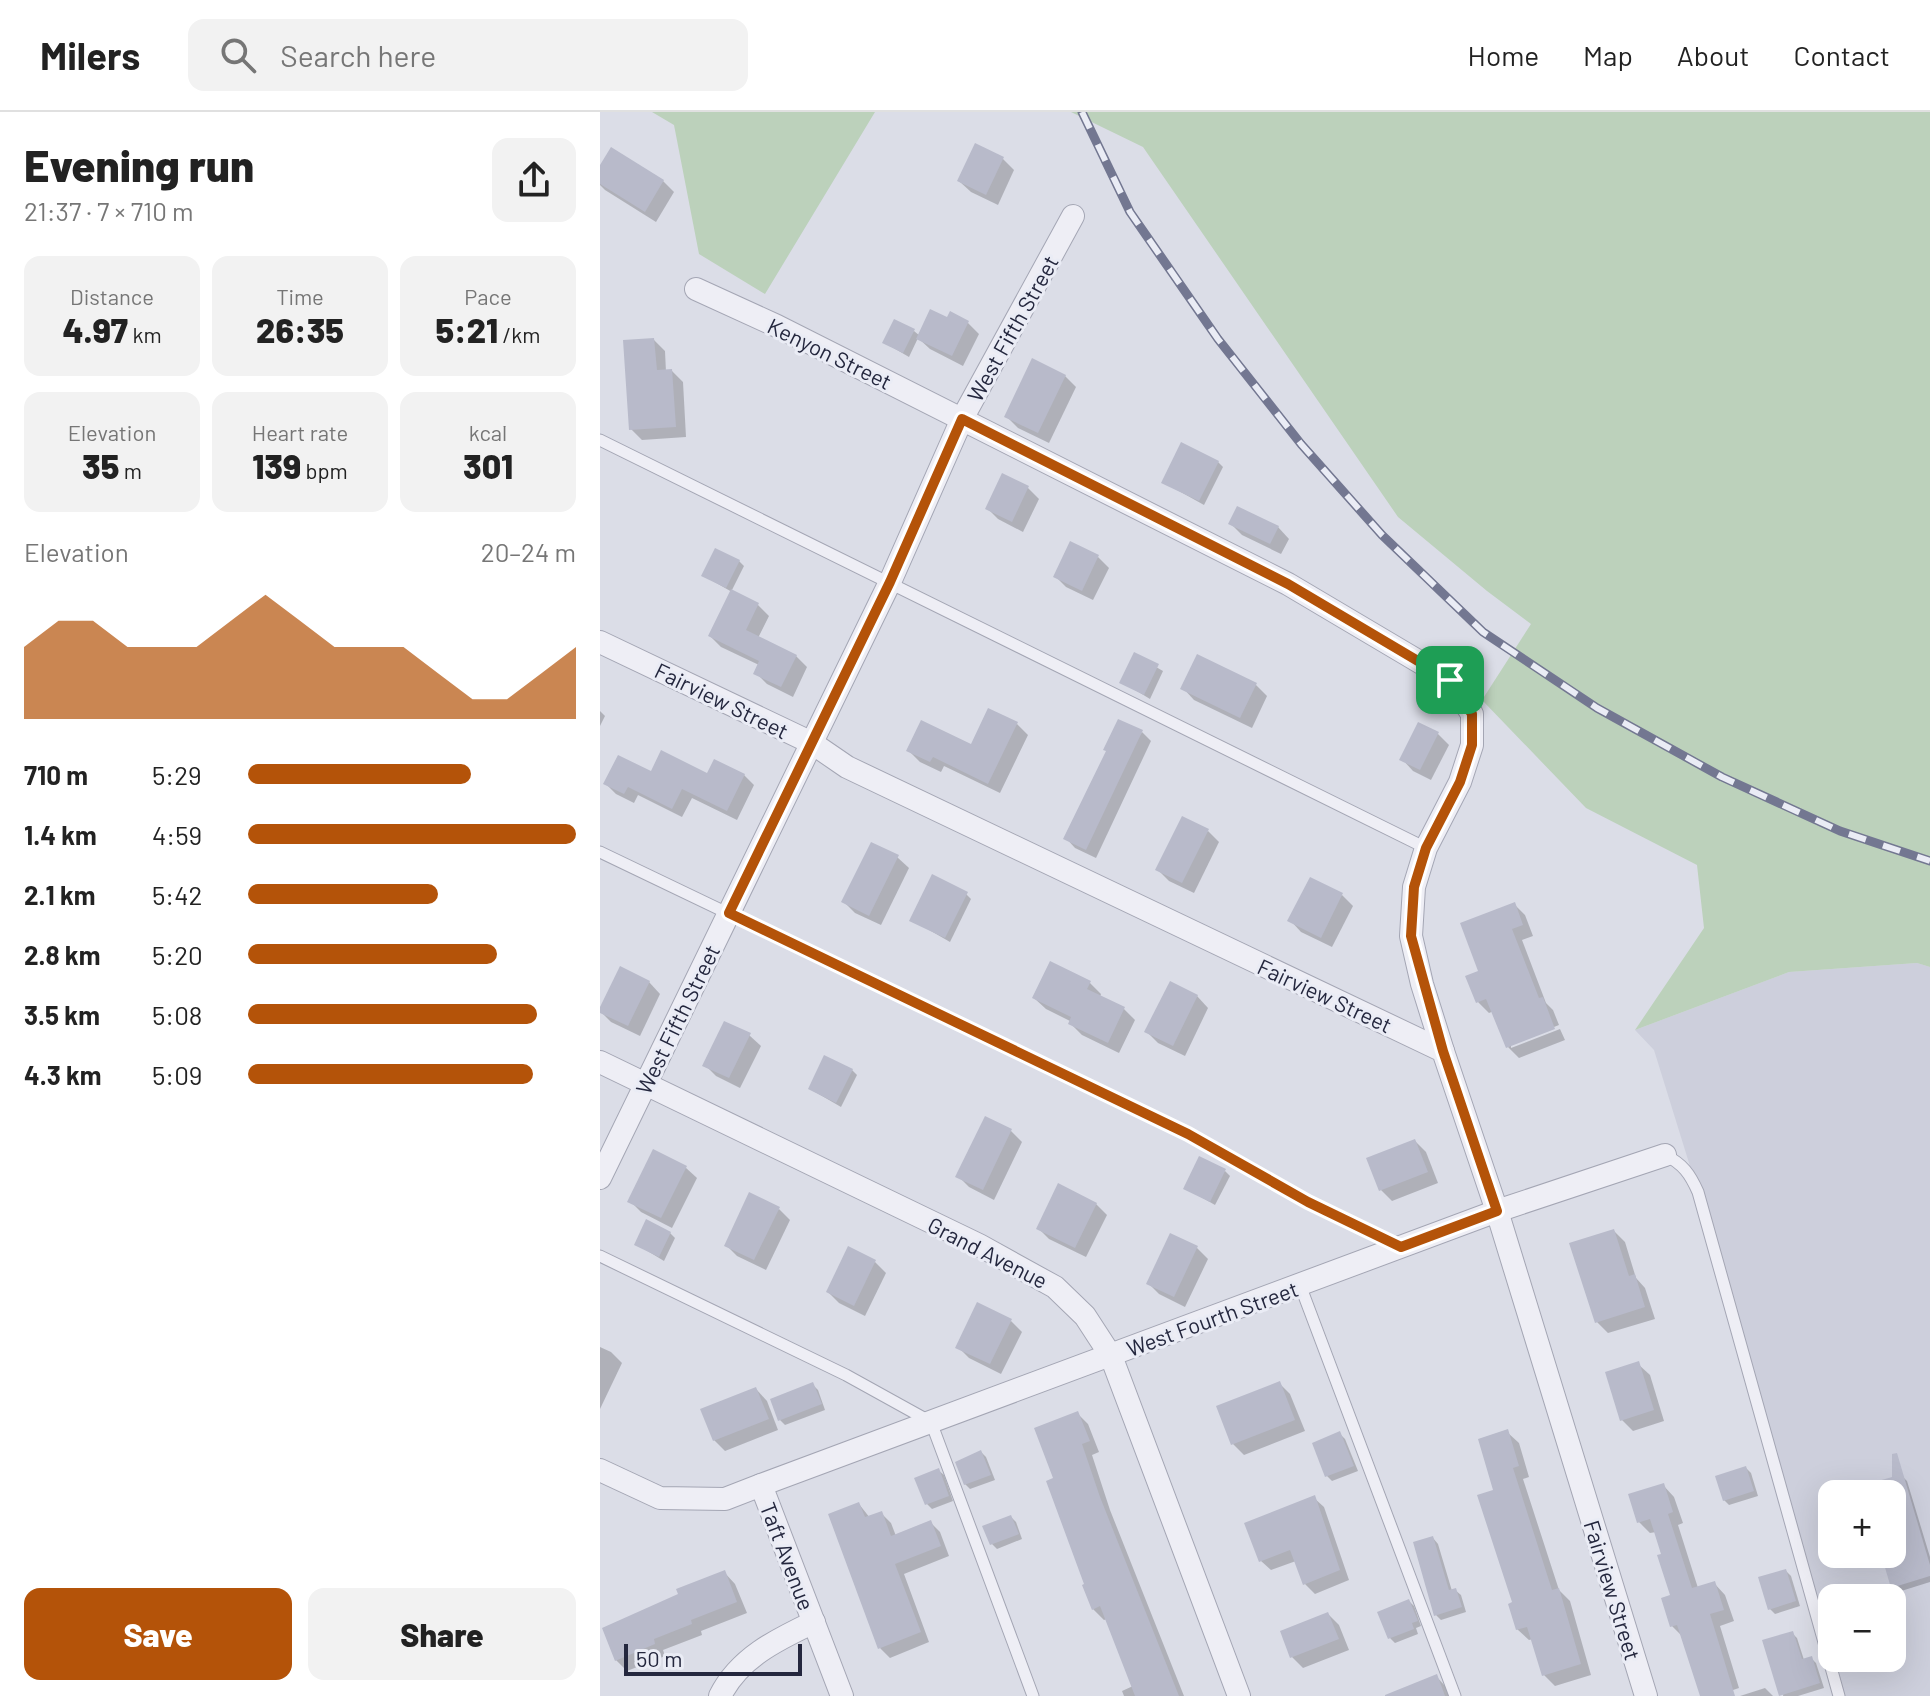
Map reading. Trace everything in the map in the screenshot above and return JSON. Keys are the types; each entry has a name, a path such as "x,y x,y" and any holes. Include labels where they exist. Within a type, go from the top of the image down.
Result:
{"street":[{"name":"West Fifth Street","path":"600,1178 890,582 962,419 1073,216"},
{"name":"Kenyon Street","path":"696,289 777,326 1288,584 1450,680 1472,714 1472,745 1460,782 1426,848"},
{"name":"Fairview Street","path":"600,642 812,743 847,767 1443,1051 1497,1211 1646,1696"},
{"path":"1426,848 1414,887 1411,936 1443,1051"},
{"name":"Grand Avenue","path":"600,1062 979,1245 1055,1287 1085,1316 1111,1356 1239,1696"},
{"name":"West Fourth Street","path":"761,1485 1497,1211 1665,1155"},
{"name":"Taft Avenue","path":"600,1470 660,1498 725,1499 761,1485 842,1696"},
{"path":"720,1696 730,1676 771,1642 814,1622"}],"lane":[{"path":"600,440 1426,848"},
{"path":"600,852 1188,1134 1308,1202 1401,1247"},
{"path":"1665,1155 1679,1162 1698,1192 1839,1696"},
{"path":"600,1256 846,1375 931,1422 1033,1696"},
{"path":"1300,1285 1455,1696"}],"shaded area":[{"path":"1917,963 1930,967 1930,1696 1839,1696 1832,1672 1906,1672 1906,1584 1818,1584 1818,1621 1698,1192 1654,1050 1635,1030 1789,972"}],"green space":[{"path":"652,112 875,112 765,294 699,254 674,125"},
{"path":"1071,112 1930,112 1930,967 1917,963 1789,972 1635,1030 1704,928 1697,865 1586,808 1482,700 1531,624 1398,517 1143,147"}],"building":[{"path":"975,143 1004,157 986,195 957,181"},
{"path":"611,147 664,180 645,212 600,184 600,165"},
{"path":"930,309 947,317 950,311 969,321 952,356 916,339"},
{"path":"894,319 915,329 903,353 882,343"},
{"path":"654,338 657,370 672,369 676,427 629,430 623,340"},
{"path":"1032,358 1066,375 1038,433 1004,417"},
{"path":"1181,442 1219,461 1199,501 1161,483"},
{"path":"1002,473 1029,486 1012,522 985,509"},
{"path":"1237,506 1279,526 1270,544 1228,524"},
{"path":"1070,541 1099,555 1082,591 1053,577"},
{"path":"715,548 740,560 726,588 701,576"},
{"path":"731,589 759,603 746,630 797,655 781,687 753,674 759,661 708,636"},
{"path":"1134,652 1159,664 1144,695 1119,683"},
{"path":"1197,654 1257,683 1240,718 1180,689"},
{"path":"988,708 1018,722 988,784 933,757 930,762 906,751 921,720 971,744"},
{"path":"1118,719 1143,730 1086,850 1063,839 1106,751 1103,750"},
{"path":"1418,722 1439,732 1420,770 1399,760"},
{"path":"661,750 707,773 714,759 745,774 727,811 682,789 672,809 628,787 624,794 603,784 618,755 651,771"},
{"path":"1182,816 1209,829 1182,883 1155,870"},
{"path":"871,842 899,855 869,916 841,902"},
{"path":"932,874 968,892 945,938 909,921"},
{"path":"1310,877 1343,893 1321,938 1287,921"},
{"path":"1515,902 1523,925 1512,929 1539,998 1543,997 1555,1029 1506,1048 1486,999 1476,1003 1465,976 1478,971 1460,923"},
{"path":"1050,961 1091,981 1087,989 1125,1007 1108,1043 1068,1024 1071,1017 1032,998"},
{"path":"620,966 650,981 628,1026 600,1013"},
{"path":"1170,981 1198,995 1173,1046 1144,1032"},
{"path":"724,1021 751,1033 729,1078 702,1066"},
{"path":"824,1055 853,1069 836,1103 808,1089"},
{"path":"985,1116 1012,1129 983,1190 955,1177"},
{"path":"1415,1139 1428,1172 1379,1191 1366,1158"},
{"path":"653,1149 687,1166 661,1218 627,1202"},
{"path":"1199,1156 1226,1169 1210,1202 1183,1189"},
{"path":"1058,1183 1097,1203 1075,1248 1036,1229"},
{"path":"749,1192 780,1207 754,1260 724,1246"},
{"path":"646,1219 671,1232 659,1257 634,1245"},
{"path":"1614,1229 1629,1276 1635,1274 1645,1307 1595,1323 1569,1243"},
{"path":"1170,1233 1198,1246 1174,1297 1146,1284"},
{"path":"848,1246 876,1260 854,1306 826,1292"},
{"path":"977,1302 1012,1319 990,1364 955,1348"},
{"path":"1639,1361 1654,1410 1620,1421 1605,1372"},
{"path":"1280,1381 1295,1420 1231,1445 1216,1406"},
{"path":"813,1382 822,1404 778,1421 770,1399"},
{"path":"756,1387 769,1419 713,1441 700,1409"},
{"path":"1078,1411 1090,1441 1082,1444 1100,1497 1179,1696 1135,1696 1100,1606 1092,1610 1082,1585 1046,1481 1053,1478 1034,1428"},
{"path":"1508,1429 1519,1466 1513,1468 1552,1590 1559,1588 1581,1664 1542,1676 1527,1627 1516,1630 1508,1604 1512,1602 1477,1495 1493,1490 1478,1439"},
{"path":"1340,1431 1354,1466 1325,1477 1312,1443"},
{"path":"981,1450 991,1475 964,1485 955,1462"},
{"path":"1897,1453 1905,1480 1882,1480 1892,1477 1892,1454"},
{"path":"1746,1466 1754,1491 1723,1501 1715,1476"},
{"path":"939,1468 949,1496 925,1505 914,1478"},
{"path":"1664,1483 1673,1512 1668,1514 1692,1588 1715,1581 1724,1610 1710,1614 1735,1696 1700,1696 1677,1625 1670,1627 1661,1598 1670,1595 1650,1519 1637,1523 1628,1494"},
{"path":"1906,1484 1930,1565 1930,1576 1904,1584 1890,1584 1885,1568 1906,1568"},
{"path":"1315,1495 1340,1570 1303,1585 1290,1550 1259,1562 1244,1523"},
{"path":"859,1502 865,1517 882,1511 891,1536 931,1520 941,1546 895,1564 921,1632 878,1649 828,1514"},
{"path":"1011,1515 1019,1534 990,1545 982,1526"},
{"path":"1433,1536 1449,1590 1456,1588 1462,1607 1434,1616 1413,1542"},
{"path":"1786,1569 1796,1601 1768,1610 1758,1577"},
{"path":"725,1570 737,1602 691,1620 692,1624 654,1639 655,1644 615,1661 602,1628 678,1594 676,1589"},
{"path":"1409,1599 1418,1621 1412,1623 1414,1629 1388,1639 1377,1612"},
{"path":"1328,1612 1339,1639 1290,1658 1280,1631"},
{"path":"1793,1631 1802,1659 1812,1656 1820,1683 1779,1696 1762,1640"},
{"path":"1437,1674 1445,1696 1385,1696 1385,1695"}],"railway":[{"path":"1082,112 1130,212 1218,339 1301,444 1382,535 1483,632 1597,708 1722,777 1840,831 1930,861"}],"route":[{"path":"962,419 1288,584 1450,680 1472,714 1472,745 1460,782 1426,848 1414,887 1411,936 1422,984 1497,1211 1401,1247 1308,1202 1188,1134 729,913 890,582 962,419"}]}
